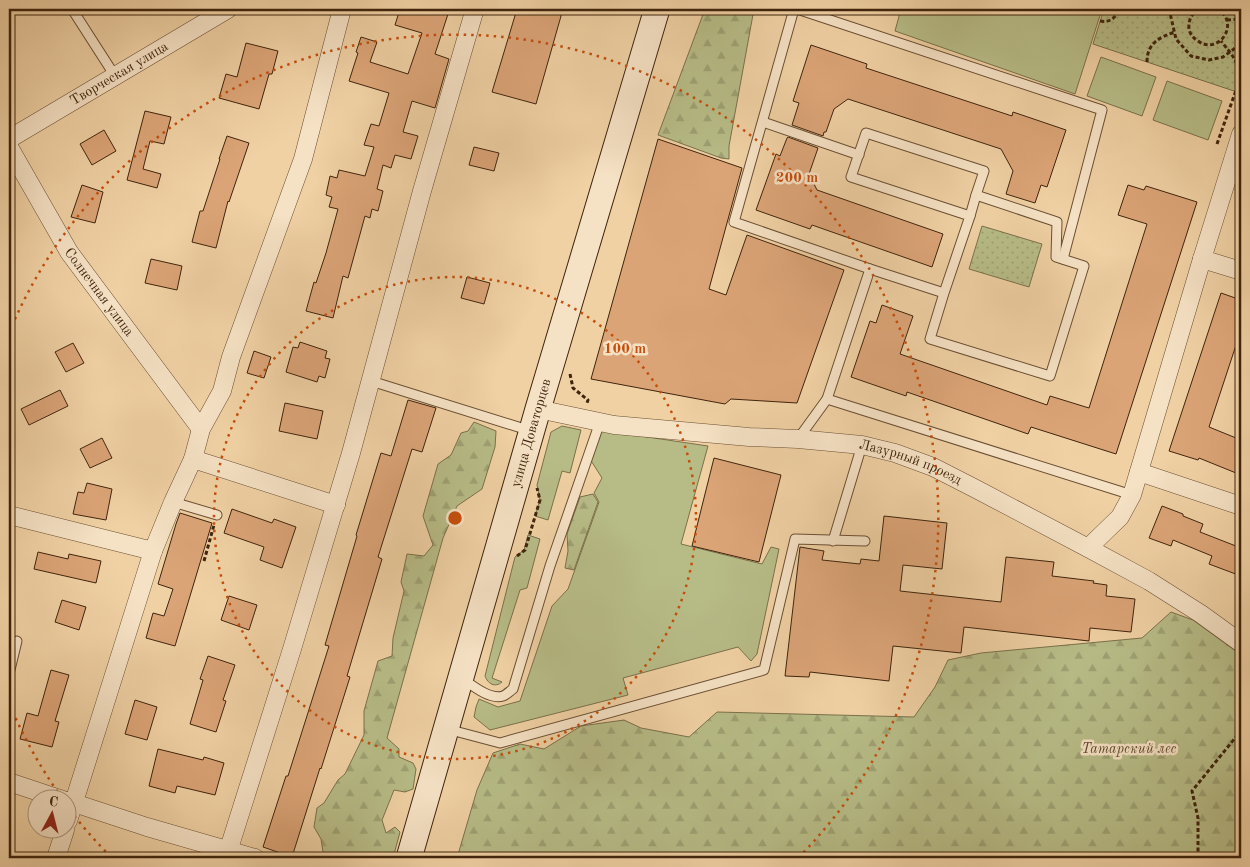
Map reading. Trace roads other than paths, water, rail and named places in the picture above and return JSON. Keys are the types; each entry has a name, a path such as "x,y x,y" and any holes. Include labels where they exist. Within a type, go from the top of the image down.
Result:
{"main road":[{"name":"улица Доваторцев","path":"409,858 535,420 657,9"}],"street":[{"name":"Творческая улица","path":"9,139 228,9"},
{"path":"72,790 153,551 193,460 201,429 222,392 231,357 303,159 342,9"},
{"path":"227,854 336,504 422,191 474,12"},
{"path":"1088,548 1120,517 1132,495 1241,134"},
{"name":"Солнечная улица","path":"9,147 69,252 201,429"},
{"path":"1202,258 1241,271"},
{"name":"Лазурный проезд","path":"535,420 600,422 614,425 749,437 798,439 862,445 894,453 933,467 1088,548 1171,595 1241,642"},
{"path":"193,460 336,504"},
{"path":"1138,472 1241,506"},
{"path":"9,515 153,551"},
{"path":"9,782 34,790"},
{"path":"78,804 227,854 255,858"},
{"path":"56,858 62,840"}],"lane":[{"path":"72,9 115,76"},
{"path":"944,293 734,222 796,9 1102,110 1063,259"},
{"path":"763,122 859,155"},
{"path":"970,216 851,178 866,132 984,171 976,195 970,216 944,293 930,339 1050,376 1084,266 1056,257 1056,222 976,195"},
{"path":"798,439 827,399 870,269"},
{"path":"371,381 535,420"},
{"path":"827,399 1132,495"},
{"path":"461,678 482,692 492,696 504,696 513,689 550,566 600,422"},
{"path":"833,540 862,445"},
{"path":"173,502 217,515"},
{"path":"446,729 500,743 764,670 795,539 865,541"},
{"path":"9,674 17,641"}],"park label":[{"name":"Татарский лес","path":"1129,749"}]}
